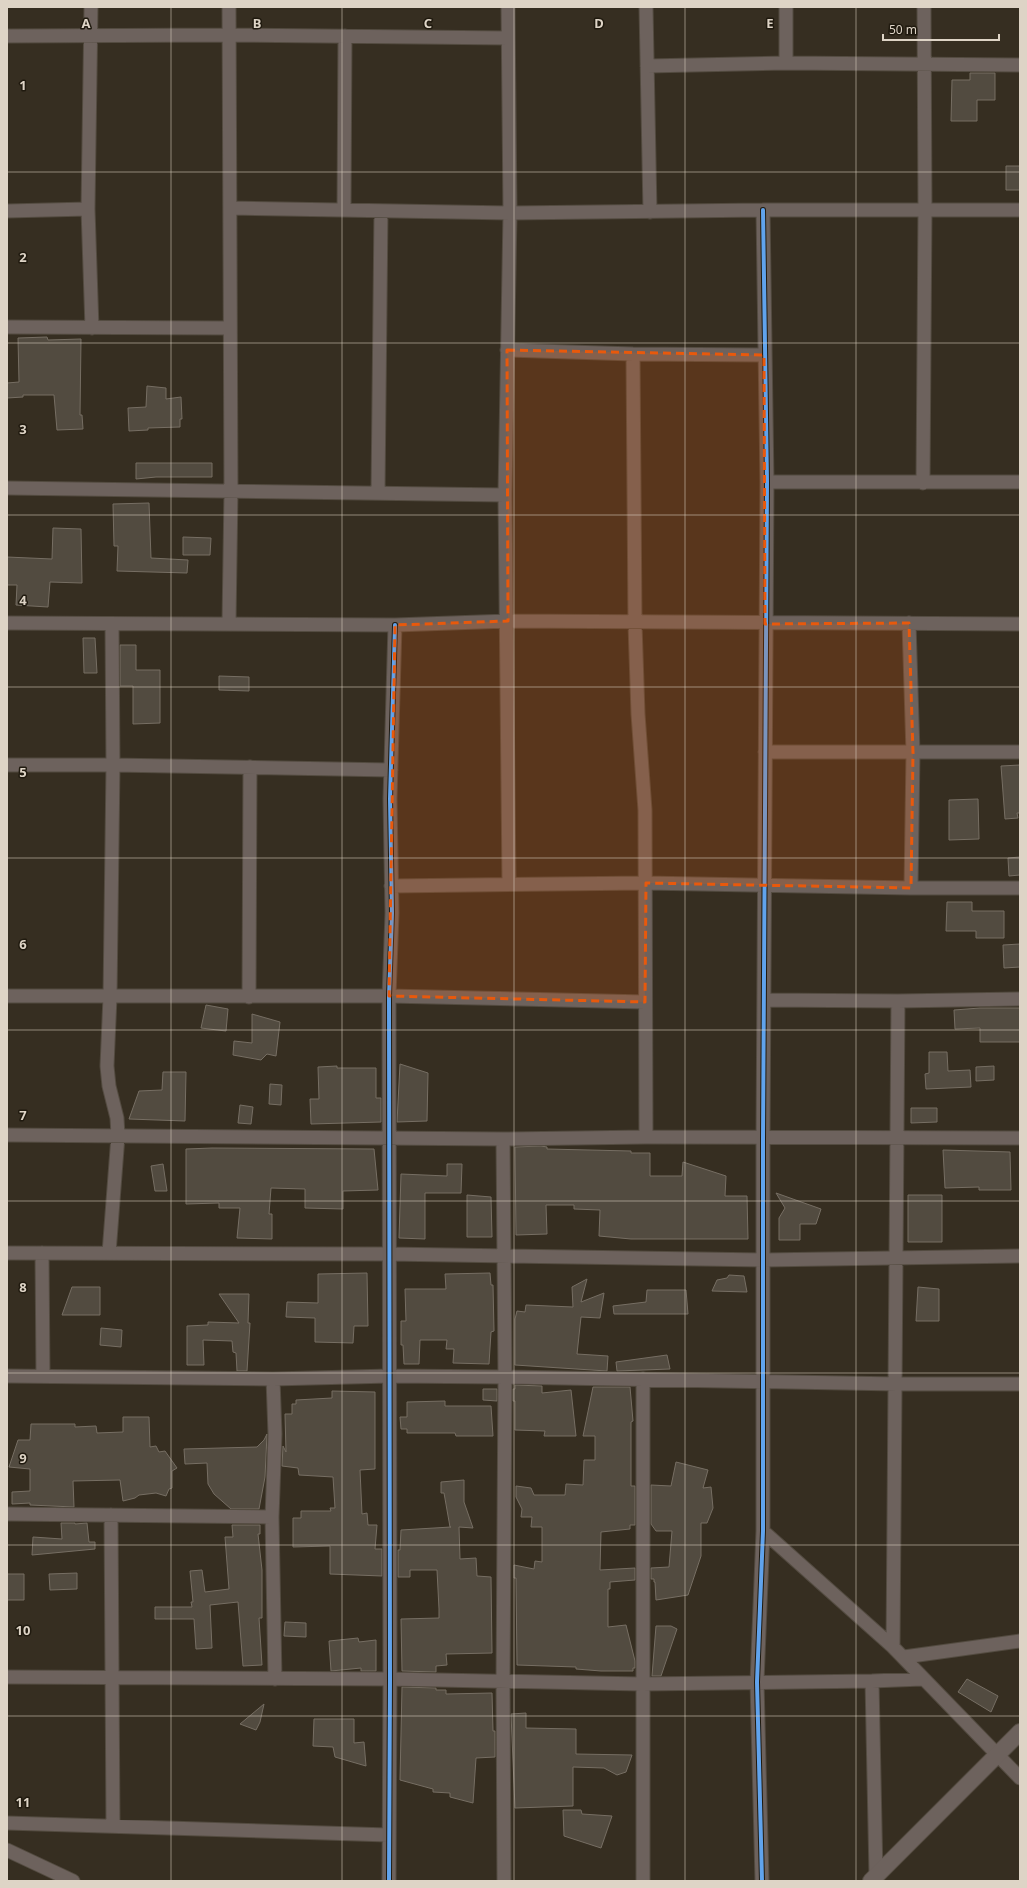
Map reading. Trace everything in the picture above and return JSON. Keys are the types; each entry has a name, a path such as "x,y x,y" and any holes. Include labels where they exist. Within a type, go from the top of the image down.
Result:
{"street":[{"path":"91,7 88,209 92,328"},
{"path":"229,7 229,623"},
{"path":"508,7 510,213 506,495 509,883"},
{"path":"646,7 650,212"},
{"path":"786,7 786,63"},
{"path":"923,482 925,210 924,7"},
{"path":"7,36 229,35 508,38"},
{"path":"344,210 345,36"},
{"path":"647,66 786,63 1020,65"},
{"path":"230,208 510,213 763,210 1020,210"},
{"path":"7,211 88,209"},
{"path":"762,1881 757,1682 763,1531 763,1139 767,482 763,210"},
{"path":"378,493 381,211"},
{"path":"7,327 230,328"},
{"path":"507,350 633,354 764,355"},
{"path":"633,354 635,624 638,714 645,810 646,1137"},
{"path":"767,482 1020,482"},
{"path":"7,488 506,495"},
{"path":"7,622 395,625 508,622 635,624 1020,624"},
{"path":"909,623 913,753 911,888"},
{"path":"109,1253 118,1136 117,1118 107,1077 110,997 113,765 112,624"},
{"path":"389,1881 389,996 391,886 390,827 395,625"},
{"path":"765,752 1020,752"},
{"path":"7,765 113,765 391,770"},
{"path":"249,996 250,767"},
{"path":"391,886 509,883 646,883 765,884 911,888 1020,888"},
{"path":"7,996 389,996 645,1002"},
{"path":"764,1000 898,1001 1020,999"},
{"path":"893,1646 898,1001"},
{"path":"7,1135 504,1139 646,1137 763,1139 1020,1138"},
{"path":"504,1139 503,1256 505,1377 502,1683 504,1881"},
{"path":"7,1253 389,1254 764,1260 1020,1256"},
{"path":"42,1253 43,1376"},
{"path":"7,1376 273,1379 390,1376 896,1384 1020,1384"},
{"path":"273,1379 275,1434 272,1517 274,1679"},
{"path":"643,1379 643,1881"},
{"path":"7,1514 272,1517"},
{"path":"112,1515 113,1826"},
{"path":"763,1531 893,1646 922,1678 1020,1778"},
{"path":"904,1657 1020,1641"},
{"path":"7,1677 390,1679 502,1683 642,1684 872,1681 922,1678"},
{"path":"872,1681 874,1878"},
{"path":"874,1878 1020,1732"},
{"path":"7,1823 388,1834"},
{"path":"7,1850 73,1881"}],"highlighted area":[{"path":"507,350 764,355 765,624 909,623 913,753 911,888 646,883 645,1002 389,996 395,625 508,621"}],"building":[{"path":"970,73 995,73 995,100 977,100 977,121 951,121 952,80 970,80"},
{"path":"1006,166 1020,166 1020,190 1006,190"},
{"path":"47,337 48,340 81,339 80,415 82,415 83,429 57,430 54,395 23,395 23,397 7,398 7,383 19,382 18,338"},
{"path":"147,386 166,388 166,399 181,397 182,419 180,419 180,427 148,428 148,430 129,431 128,408 146,407"},
{"path":"136,463 212,463 212,477 156,477 136,479"},
{"path":"149,503 151,558 188,560 187,573 117,571 118,546 114,546 113,504"},
{"path":"53,528 81,529 82,583 50,582 48,607 16,605 17,585 7,585 7,557 52,559"},
{"path":"183,537 211,538 210,555 183,555"},
{"path":"83,638 95,638 97,673 84,673"},
{"path":"120,645 136,645 136,670 160,670 160,723 133,724 133,686 120,686"},
{"path":"219,676 249,677 249,691 219,690"},
{"path":"1020,765 1020,813 1017,813 1018,818 1005,819 1001,766"},
{"path":"978,799 979,839 949,840 949,800"},
{"path":"1020,857 1020,875 1009,876 1008,858"},
{"path":"947,902 972,902 972,911 1004,911 1004,938 976,938 976,931 946,931"},
{"path":"1020,944 1020,967 1004,968 1003,945"},
{"path":"206,1005 228,1009 226,1031 201,1028"},
{"path":"980,1008 1020,1008 1020,1042 980,1042 980,1028 955,1029 954,1010"},
{"path":"252,1014 280,1022 276,1056 267,1054 261,1060 233,1055 234,1041 252,1043"},
{"path":"929,1052 947,1052 948,1071 970,1070 971,1087 926,1089 925,1074 929,1073"},
{"path":"400,1064 428,1073 427,1121 397,1122"},
{"path":"337,1066 337,1068 376,1068 376,1098 381,1098 381,1122 311,1124 310,1099 319,1099 318,1067"},
{"path":"994,1066 994,1080 976,1081 976,1067"},
{"path":"163,1072 186,1072 185,1121 129,1119 139,1091 162,1090"},
{"path":"270,1084 282,1085 281,1105 269,1104"},
{"path":"240,1105 253,1107 251,1124 238,1123"},
{"path":"911,1108 937,1108 937,1122 911,1123"},
{"path":"515,1147 547,1147 547,1149 631,1151 631,1153 650,1153 650,1176 682,1176 683,1162 726,1176 725,1196 747,1196 748,1239 631,1239 599,1236 600,1210 574,1209 574,1205 546,1205 547,1234 516,1235"},
{"path":"186,1149 374,1149 378,1190 343,1191 343,1209 305,1208 305,1189 271,1188 269,1214 272,1214 272,1239 237,1238 240,1208 219,1208 219,1203 186,1204"},
{"path":"943,1150 1010,1152 1011,1190 979,1190 979,1187 945,1188"},
{"path":"163,1164 167,1191 155,1191 151,1166"},
{"path":"447,1164 462,1164 461,1193 425,1193 425,1239 399,1238 401,1174 447,1176"},
{"path":"776,1193 821,1209 816,1224 800,1224 800,1240 779,1240 779,1218 785,1208"},
{"path":"467,1195 491,1197 492,1237 467,1237"},
{"path":"908,1195 942,1195 942,1242 908,1242"},
{"path":"367,1273 368,1326 354,1326 353,1343 315,1342 315,1318 286,1317 287,1302 318,1303 318,1274"},
{"path":"490,1273 491,1285 493,1285 494,1331 491,1332 489,1364 453,1363 454,1349 446,1349 447,1340 420,1340 419,1364 404,1364 403,1345 401,1345 401,1321 406,1321 405,1289 446,1289 445,1274"},
{"path":"729,1275 744,1276 747,1292 712,1291 717,1280 727,1278"},
{"path":"587,1279 581,1302 604,1293 600,1318 581,1317 577,1354 608,1356 607,1371 515,1365 515,1319 517,1311 525,1312 526,1305 573,1307 572,1287"},
{"path":"72,1287 100,1287 100,1315 62,1315"},
{"path":"918,1287 939,1289 939,1321 916,1321"},
{"path":"647,1290 686,1290 688,1314 614,1314 613,1306 646,1302"},
{"path":"219,1294 249,1294 248,1323 250,1323 247,1371 237,1371 236,1353 233,1352 232,1341 203,1340 204,1365 187,1365 187,1326 208,1325 208,1322 239,1323"},
{"path":"101,1328 122,1330 121,1347 100,1345"},
{"path":"667,1355 670,1369 617,1371 616,1362"},
{"path":"515,1385 542,1386 542,1393 571,1390 576,1436 544,1436 545,1431 515,1430 515,1401 513,1401 513,1389 515,1389"},
{"path":"593,1387 630,1387 633,1421 631,1422 631,1486 635,1486 635,1525 630,1525 630,1529 601,1532 600,1570 635,1568 635,1580 610,1582 610,1589 608,1589 608,1627 626,1625 635,1661 635,1668 633,1668 633,1671 601,1671 576,1669 576,1667 517,1665 516,1578 514,1578 514,1565 534,1569 535,1561 542,1562 542,1527 531,1527 532,1517 521,1517 522,1509 516,1497 516,1486 531,1488 534,1495 565,1495 566,1484 583,1485 584,1460 595,1460 595,1436 583,1436"},
{"path":"483,1389 497,1389 497,1401 483,1400"},
{"path":"332,1391 375,1392 375,1469 360,1470 362,1514 367,1513 368,1525 377,1525 375,1549 382,1549 382,1576 330,1574 330,1546 293,1547 293,1518 301,1518 301,1511 331,1511 330,1508 335,1508 333,1477 299,1475 298,1468 282,1466 283,1446 286,1452 285,1414 292,1414 292,1404 296,1404 296,1400 332,1398"},
{"path":"445,1401 445,1406 491,1406 493,1436 456,1436 455,1433 407,1433 407,1429 401,1429 400,1417 407,1417 407,1402"},
{"path":"123,1417 149,1417 150,1447 156,1446 159,1452 165,1451 177,1468 172,1471 172,1488 169,1489 166,1496 156,1493 139,1495 135,1498 123,1501 120,1480 73,1481 74,1507 30,1505 30,1503 12,1504 12,1492 30,1491 30,1469 9,1467 18,1440 30,1440 31,1424 75,1424 75,1427 96,1426 97,1433 123,1432"},
{"path":"267,1434 265,1477 259,1509 231,1509 214,1494 208,1484 207,1463 185,1464 184,1449 257,1447 264,1440"},
{"path":"676,1462 708,1470 703,1488 711,1487 713,1508 707,1523 701,1523 701,1556 688,1595 656,1600 655,1582 654,1579 651,1579 651,1568 669,1567 672,1531 656,1531 651,1524 651,1485 671,1486"},
{"path":"464,1480 464,1502 473,1528 459,1527 460,1559 476,1558 477,1576 491,1577 492,1653 446,1654 447,1665 436,1666 436,1672 402,1671 401,1619 439,1618 439,1609 437,1570 410,1570 410,1577 398,1577 398,1550 400,1550 401,1530 451,1527 444,1493 441,1493 441,1482"},
{"path":"61,1523 87,1523 89,1542 95,1542 95,1549 32,1555 33,1537 62,1539"},
{"path":"232,1525 260,1525 260,1534 258,1534 262,1570 262,1618 259,1618 262,1665 243,1666 238,1602 210,1605 212,1648 196,1649 194,1619 155,1619 155,1607 192,1607 191,1602 193,1602 190,1571 202,1570 205,1592 229,1589 225,1537 233,1537"},
{"path":"77,1573 77,1589 50,1590 49,1574"},
{"path":"7,1574 24,1574 24,1600 7,1600"},
{"path":"285,1622 306,1623 306,1637 284,1636"},
{"path":"656,1626 671,1626 677,1629 661,1676 652,1676"},
{"path":"358,1638 359,1642 376,1640 376,1671 361,1671 361,1668 331,1671 329,1641"},
{"path":"967,1679 998,1696 991,1712 958,1692"},
{"path":"402,1687 436,1688 436,1690 446,1690 446,1694 492,1693 493,1731 495,1731 495,1757 476,1758 473,1803 450,1797 450,1793 433,1792 433,1789 400,1780"},
{"path":"264,1704 260,1722 256,1730 240,1724"},
{"path":"526,1713 526,1728 576,1729 576,1754 632,1755 626,1772 617,1775 604,1768 573,1767 573,1806 515,1808 511,1714"},
{"path":"314,1719 354,1719 354,1743 364,1742 366,1766 335,1757 333,1747 313,1746"},
{"path":"563,1810 581,1810 582,1814 612,1816 601,1848 564,1836"}],"cycle path":[{"path":"762,1881 757,1682 763,1531 763,1139 767,482 763,210"},
{"path":"389,1881 389,996 392,913 390,799 395,625"}]}
